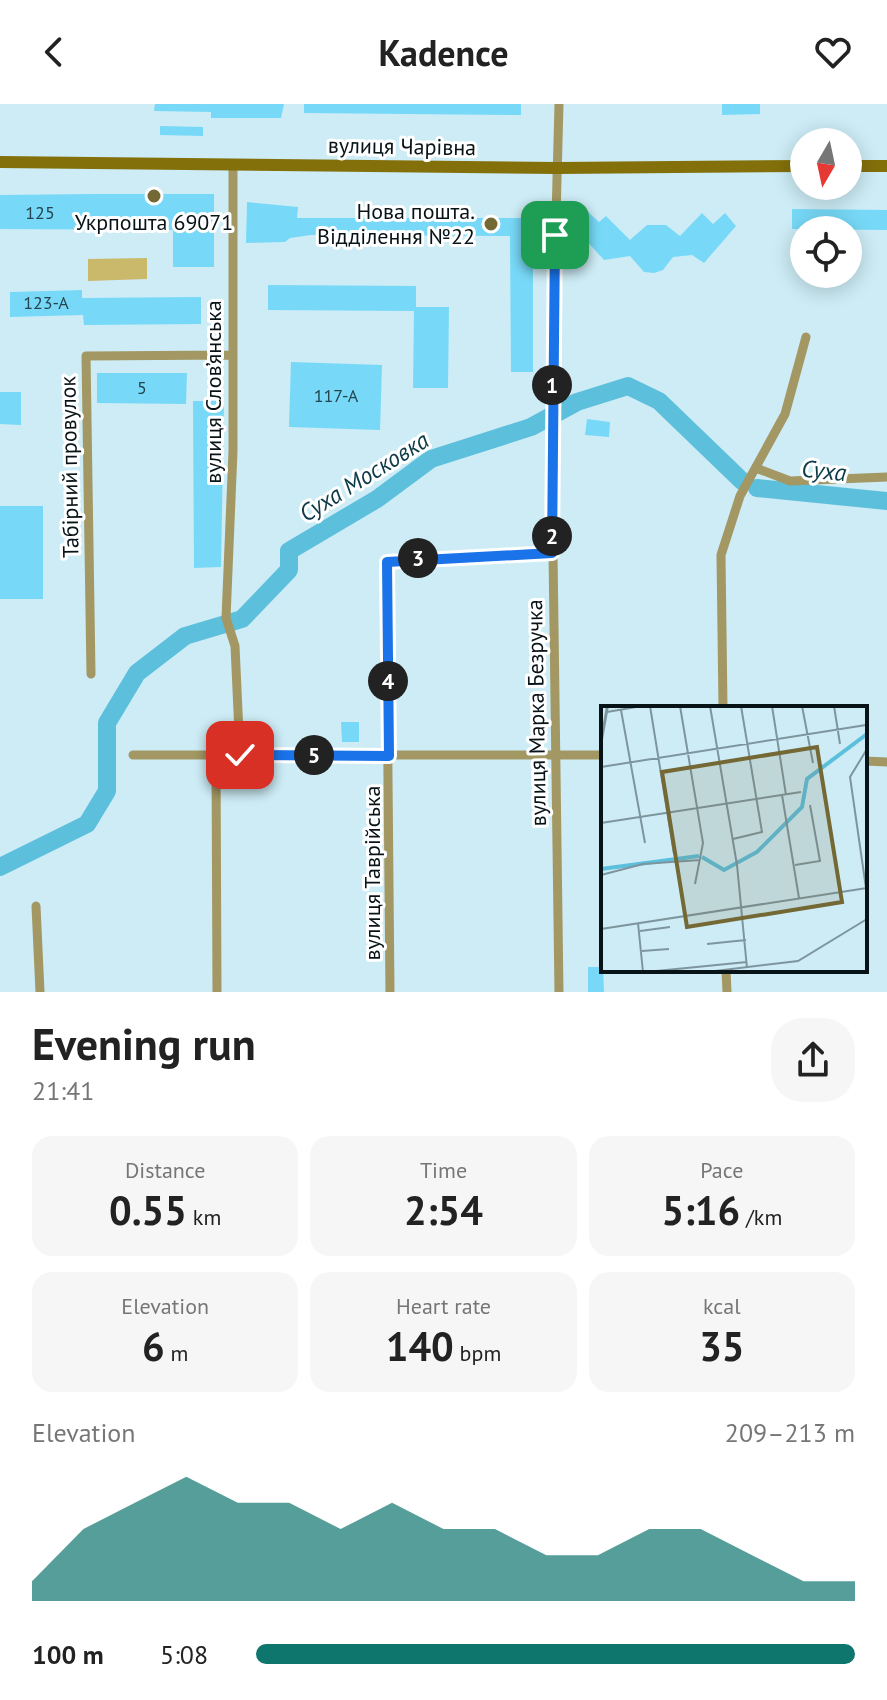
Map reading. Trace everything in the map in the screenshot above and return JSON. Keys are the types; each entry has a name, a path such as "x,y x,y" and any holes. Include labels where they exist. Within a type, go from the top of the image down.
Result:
{"street":[{"path":"557,168 559,104"},
{"name":"вулиця Чарівна","path":"0,162 557,168 790,166"},
{"name":"вулиця Слов’янська","path":"233,165 233,451 226,618 235,646 240,755"},
{"path":"862,166 887,166"},
{"name":"вулиця Марка Безручка","path":"557,168 551,406 553,754 559,992"},
{"path":"723,706 721,555 740,496 785,414 806,337"},
{"name":"Табірний провулок","path":"91,674 86,356 231,355"},
{"path":"756,468 790,481 887,477"},
{"name":"вулиця Таврійська","path":"390,992 387,562 552,553"},
{"path":"216,754 217,992"},
{"path":"133,755 601,755"},
{"path":"867,761 887,762"},
{"path":"36,906 40,992"},
{"path":"726,972 727,992"}],"shaded area":[{"path":"147,258 147,279 88,281 88,259"}],"building":[{"path":"155,104 284,104 281,118 211,118 211,112 154,111"},
{"path":"304,104 521,104 521,115 304,113"},
{"path":"722,104 760,104 760,114 722,115"},
{"path":"160,126 203,127 203,136 160,135"},
{"path":"214,194 214,267 173,267 173,230 0,229 0,195"},
{"path":"247,202 298,207 297,218 533,218 533,372 511,372 510,236 311,235 290,238 285,242 246,243"},
{"path":"792,209 887,210 887,230 862,230 862,216 792,216"},
{"path":"587,211 599,222 606,216 630,240 647,225 666,225 680,236 702,213 713,224 725,213 736,226 704,263 692,255 673,257 663,270 644,272 630,256 604,260 573,226"},
{"path":"268,285 416,286 416,307 449,307 448,388 413,388 414,311 268,310"},
{"path":"82,290 82,298 201,297 201,324 84,325 83,315 10,317 10,292"},
{"path":"291,362 382,365 380,430 289,427"},
{"path":"97,373 187,373 186,404 97,403"},
{"path":"0,392 21,392 21,425 0,424"},
{"path":"193,401 224,401 221,567 194,568"},
{"path":"587,419 610,422 609,437 585,435"},
{"path":"0,506 43,506 43,599 0,599"},
{"path":"341,722 359,722 359,742 342,742"},
{"path":"588,967 601,967 604,992 588,992"}],"waterway":[{"name":"Суха Московка","path":"0,867 87,824 107,791 107,723 137,673 185,636 242,619 289,570 289,551 377,499 431,459 531,427 577,402 628,386 659,401 742,481"},
{"name":"Суха","path":"757,488 887,501"}],"place":[{"name":"Укрпошта 69071","path":"154,196"},
{"name":"Нова пошта. Відділення №22","path":"491,224"}],"route":[{"path":"240,755 389,756 386,567 390,560 552,553 555,235"}]}
